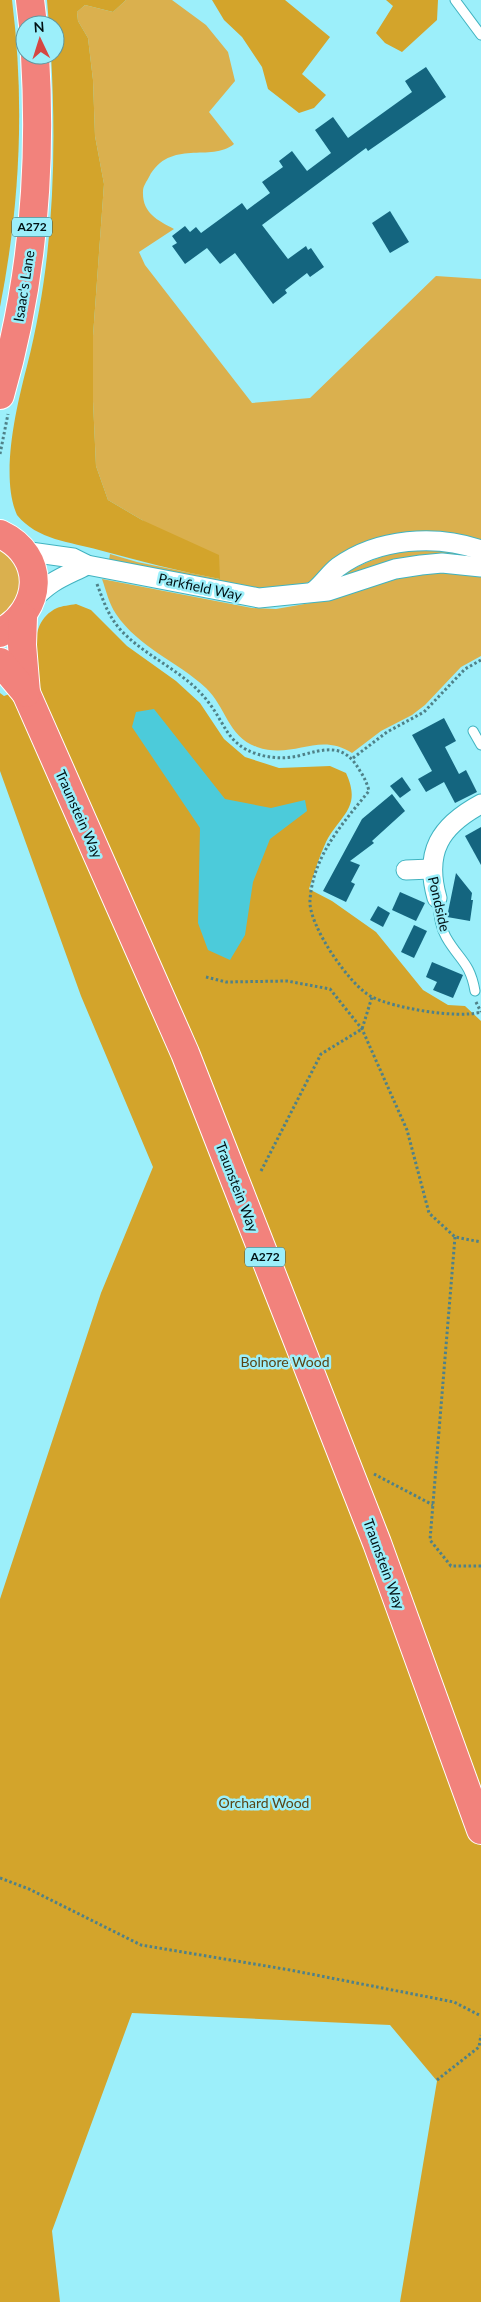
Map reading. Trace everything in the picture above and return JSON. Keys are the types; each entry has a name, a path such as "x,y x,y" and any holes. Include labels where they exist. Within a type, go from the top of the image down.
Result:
{"highway":[{"path":"30,0 32,15"},
{"name":"Isaac's Lane","path":"0,395 18,324 28,267 34,214 35,65"},
{"name":"Traunstein Way","path":"8,537 32,566 34,584 27,609 22,644 26,693"},
{"path":"0,633 12,626 27,609"},
{"name":"Traunstein Way","path":"0,662 26,693 185,1054 377,1543 481,1830"}],"street":[{"name":"Parkfield Way","path":"8,537 73,558 90,571 259,598 341,588 395,569 421,565 442,563 481,567"},
{"path":"314,591 343,564 385,546 431,540 460,542 481,550"},
{"path":"27,609 46,585 60,576 90,571"},
{"name":"Pondside","path":"437,898 430,869 440,839 449,826 481,804"},
{"name":"Pondside","path":"406,870 430,869"}],"lane":[{"path":"455,0 481,35"},
{"path":"473,731 481,745"},
{"name":"Pondside","path":"437,898 443,930 467,964 472,975 475,992"}],"path":[{"path":"90,571 109,615 120,629 181,677 209,702 224,729 238,746 258,754 278,758 297,756 326,748 338,750 353,758 368,784 369,791 328,841 312,884 309,903 314,922 323,942 360,988 372,997 432,1012 481,1012"},
{"path":"353,758 387,732 424,712 465,670 481,660"},
{"path":"206,977 226,982 287,981 330,989 362,1029 407,1130 429,1213 455,1237 481,1242"},
{"path":"261,1170 321,1054 362,1029 372,997"},
{"path":"455,1237 430,1540 451,1566 481,1566"},
{"path":"372,1473 432,1505"},
{"path":"0,1878 29,1889 141,1945 290,1970 454,2002 481,2016"},
{"path":"437,2080 479,2047 481,2035"}],"shaded area":[{"path":"126,0 172,0 206,25 228,52 235,81 209,112 234,144 214,152 179,154 168,158 158,165 144,185 143,199 152,215 174,229 139,252 145,265 252,403 310,398 436,276 481,279 481,540 458,535 439,534 298,586 262,590 109,560 110,554 137,562 220,579 142,520 108,500 96,466 93,336 104,184 95,136 93,80 88,38 78,21 77,12 85,5 113,12"},
{"path":"0,546 20,568 21,598 0,621"},
{"path":"420,548 476,553 475,560 343,579 341,575 379,558"},
{"path":"446,571 481,575 481,656 461,667 425,705 412,715 381,731 352,753 340,747 328,745 270,750 247,742 233,729 206,688 195,678 147,645 125,626 111,606 102,579 252,608 276,609 339,598 390,578"}],"green space":[{"path":"0,0 12,0 15,29 15,65 17,65 18,77 18,154 12,230 0,307"},
{"path":"47,0 126,0 113,12 85,5 77,12 78,21 88,38 93,80 95,136 104,184 93,336 96,466 108,500 142,520 219,555 220,579 144,562 44,535 34,530 17,515 12,499 10,462 12,442 18,402 36,328 48,251 53,172 52,65 65,65 65,15 48,15"},
{"path":"212,0 285,0 330,37 302,74 326,95 314,108 299,113 268,89 262,67 242,37 224,20"},
{"path":"386,0 438,0 437,20 402,52 385,43 376,33 393,6"},
{"path":"76,604 91,610 127,646 176,681 200,703 224,739 245,757 279,768 330,766 346,773 352,795 351,803 326,842 309,889 332,901 376,932 423,990 448,1005 465,1006 481,1021 481,2302 400,2302 437,2081 390,2025 132,2013 52,2231 60,2302 0,2302 0,1599 101,1293 153,1167 81,996 0,771 0,693 4,696 39,683 35,652 38,631 42,622 48,614 57,608"}],"water":[{"path":"154,709 225,799 271,808 305,800 307,811 270,839 253,882 245,935 230,960 208,950 198,923 200,828 132,727 136,712"}],"building":[{"path":"426,67 446,97 368,151 366,148 262,225 288,259 306,246 308,250 311,248 324,267 310,277 307,273 285,290 287,293 273,304 235,253 220,264 207,248 185,264 172,246 177,243 172,236 185,226 190,232 196,227 201,233 242,203 247,210 270,193 262,182 283,167 279,161 292,151 307,171 331,153 315,130 333,117 348,138 412,92 405,81"},
{"path":"390,211 409,242 390,253 372,223"},
{"path":"444,718 456,741 445,747 459,774 466,770 477,792 455,803 444,782 426,792 418,779 432,771 412,735"},
{"path":"402,777 411,790 400,798 390,786"},
{"path":"392,794 405,811 372,841 374,843 350,861 360,865 351,882 355,884 346,902 323,891 362,819"},
{"path":"481,827 481,865 465,836"},
{"path":"456,873 472,893 470,921 447,917"},
{"path":"400,892 425,903 416,921 392,910"},
{"path":"378,906 390,913 383,927 370,920"},
{"path":"414,925 427,931 414,958 401,952"},
{"path":"432,962 463,975 453,998 433,990 437,982 426,977"}],"park label":[{"name":"Bolnore Wood","path":"285,1362"},
{"name":"Orchard Wood","path":"264,1803"}]}
